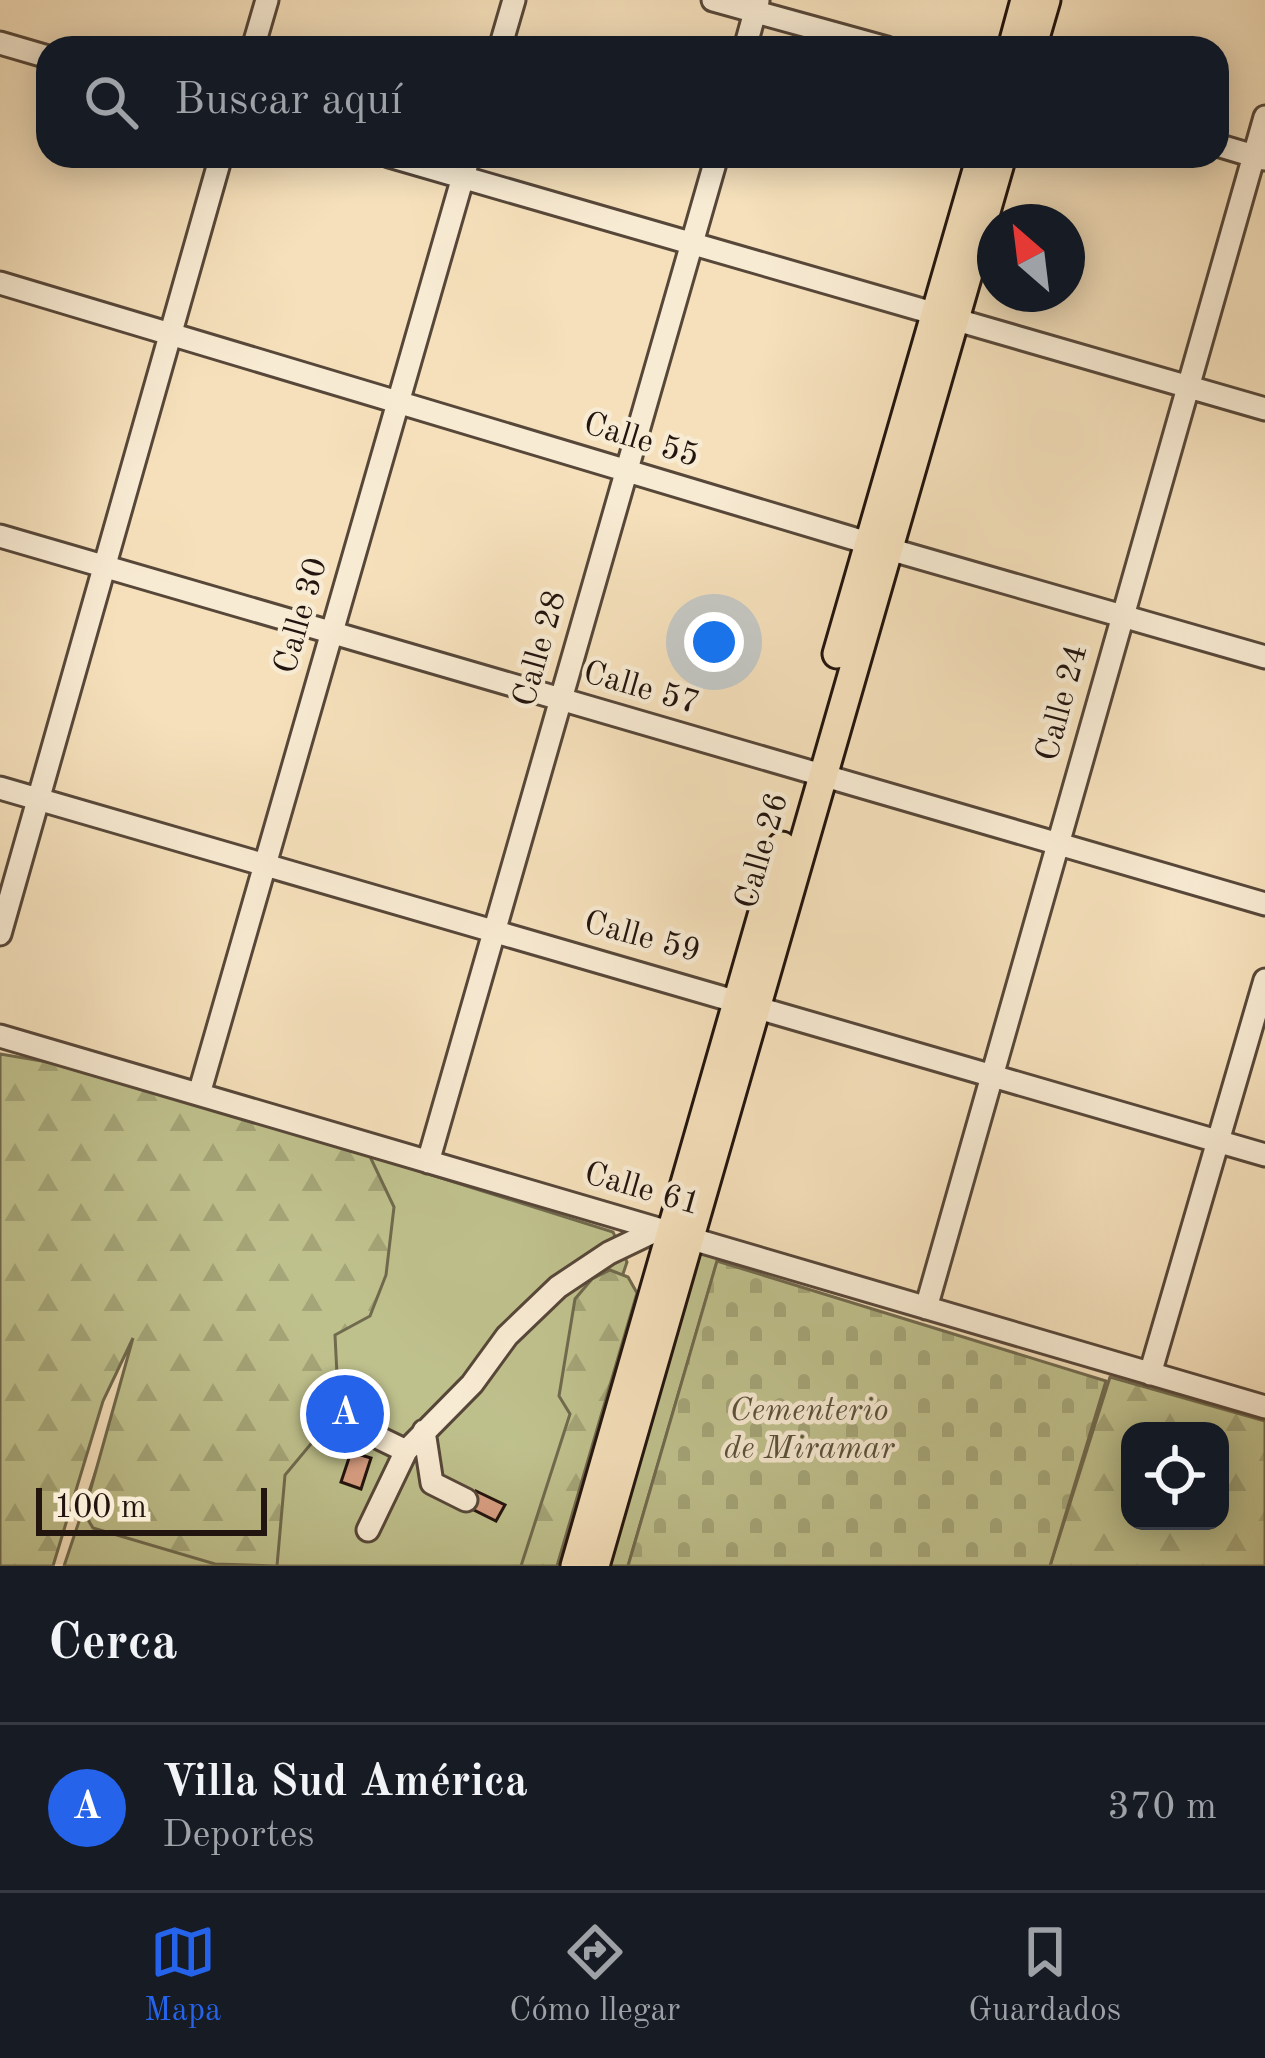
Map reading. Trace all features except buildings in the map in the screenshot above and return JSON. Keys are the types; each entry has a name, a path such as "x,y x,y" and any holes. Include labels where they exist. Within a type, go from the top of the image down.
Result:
{"main road":[{"path":"1015,36 1025,0"},
{"path":"1036,36 1046,0"},
{"name":"Calle 26","path":"945,317 978,168"},
{"name":"Calle 26","path":"575,1566 746,1002 945,317 998,168"},
{"name":"Calle 26","path":"595,1566 674,1234"}],"street":[{"path":"256,36 267,0"},
{"path":"504,36 514,0"},
{"path":"712,0 756,6 850,36"},
{"path":"749,36 756,6"},
{"path":"0,46 36,54"},
{"name":"Calle 24","path":"926,1308 1121,616 1259,158 1265,117"},
{"path":"1229,149 1259,158"},
{"path":"0,934 218,168"},
{"name":"Calle 30","path":"199,1094 464,168"},
{"path":"471,168 695,244 1265,409"},
{"name":"Calle 28","path":"428,1162 715,168"},
{"name":"Calle 55","path":"0,283 1265,657"},
{"name":"Calle 57","path":"0,536 1265,904"},
{"name":"Calle 59","path":"0,788 1265,1155"},
{"path":"1150,1373 1265,980"},
{"name":"Calle 61","path":"0,1036 1265,1407"},
{"path":"368,1530 406,1451 472,1384 506,1336 558,1287 609,1253 674,1234"},
{"path":"424,1431 432,1484 466,1500"},
{"path":"376,1436 406,1451"}],"green space":[{"path":"0,1054 119,1074 365,1146 394,1207 386,1275 370,1316 335,1335 337,1375 315,1439 285,1475 277,1566 215,1564 93,1528 84,1513 133,1338 103,1401 53,1566 0,1566"},
{"path":"218,1108 613,1232 627,1262 524,1566 64,1566"},
{"path":"657,1234 567,1566 557,1566"},
{"path":"699,1251 756,1270 717,1262 628,1566 603,1566"},
{"name":"Cementerio de Miramar","path":"717,1261 1106,1381 1050,1566 628,1566"},
{"path":"610,1270 628,1277 637,1293 557,1566 521,1566 570,1414 559,1396 575,1299 592,1279"},
{"path":"1110,1377 1265,1421 1265,1566 1050,1566"}],"place":[{"name":"Villa Sud América","path":"345,1414"}]}
